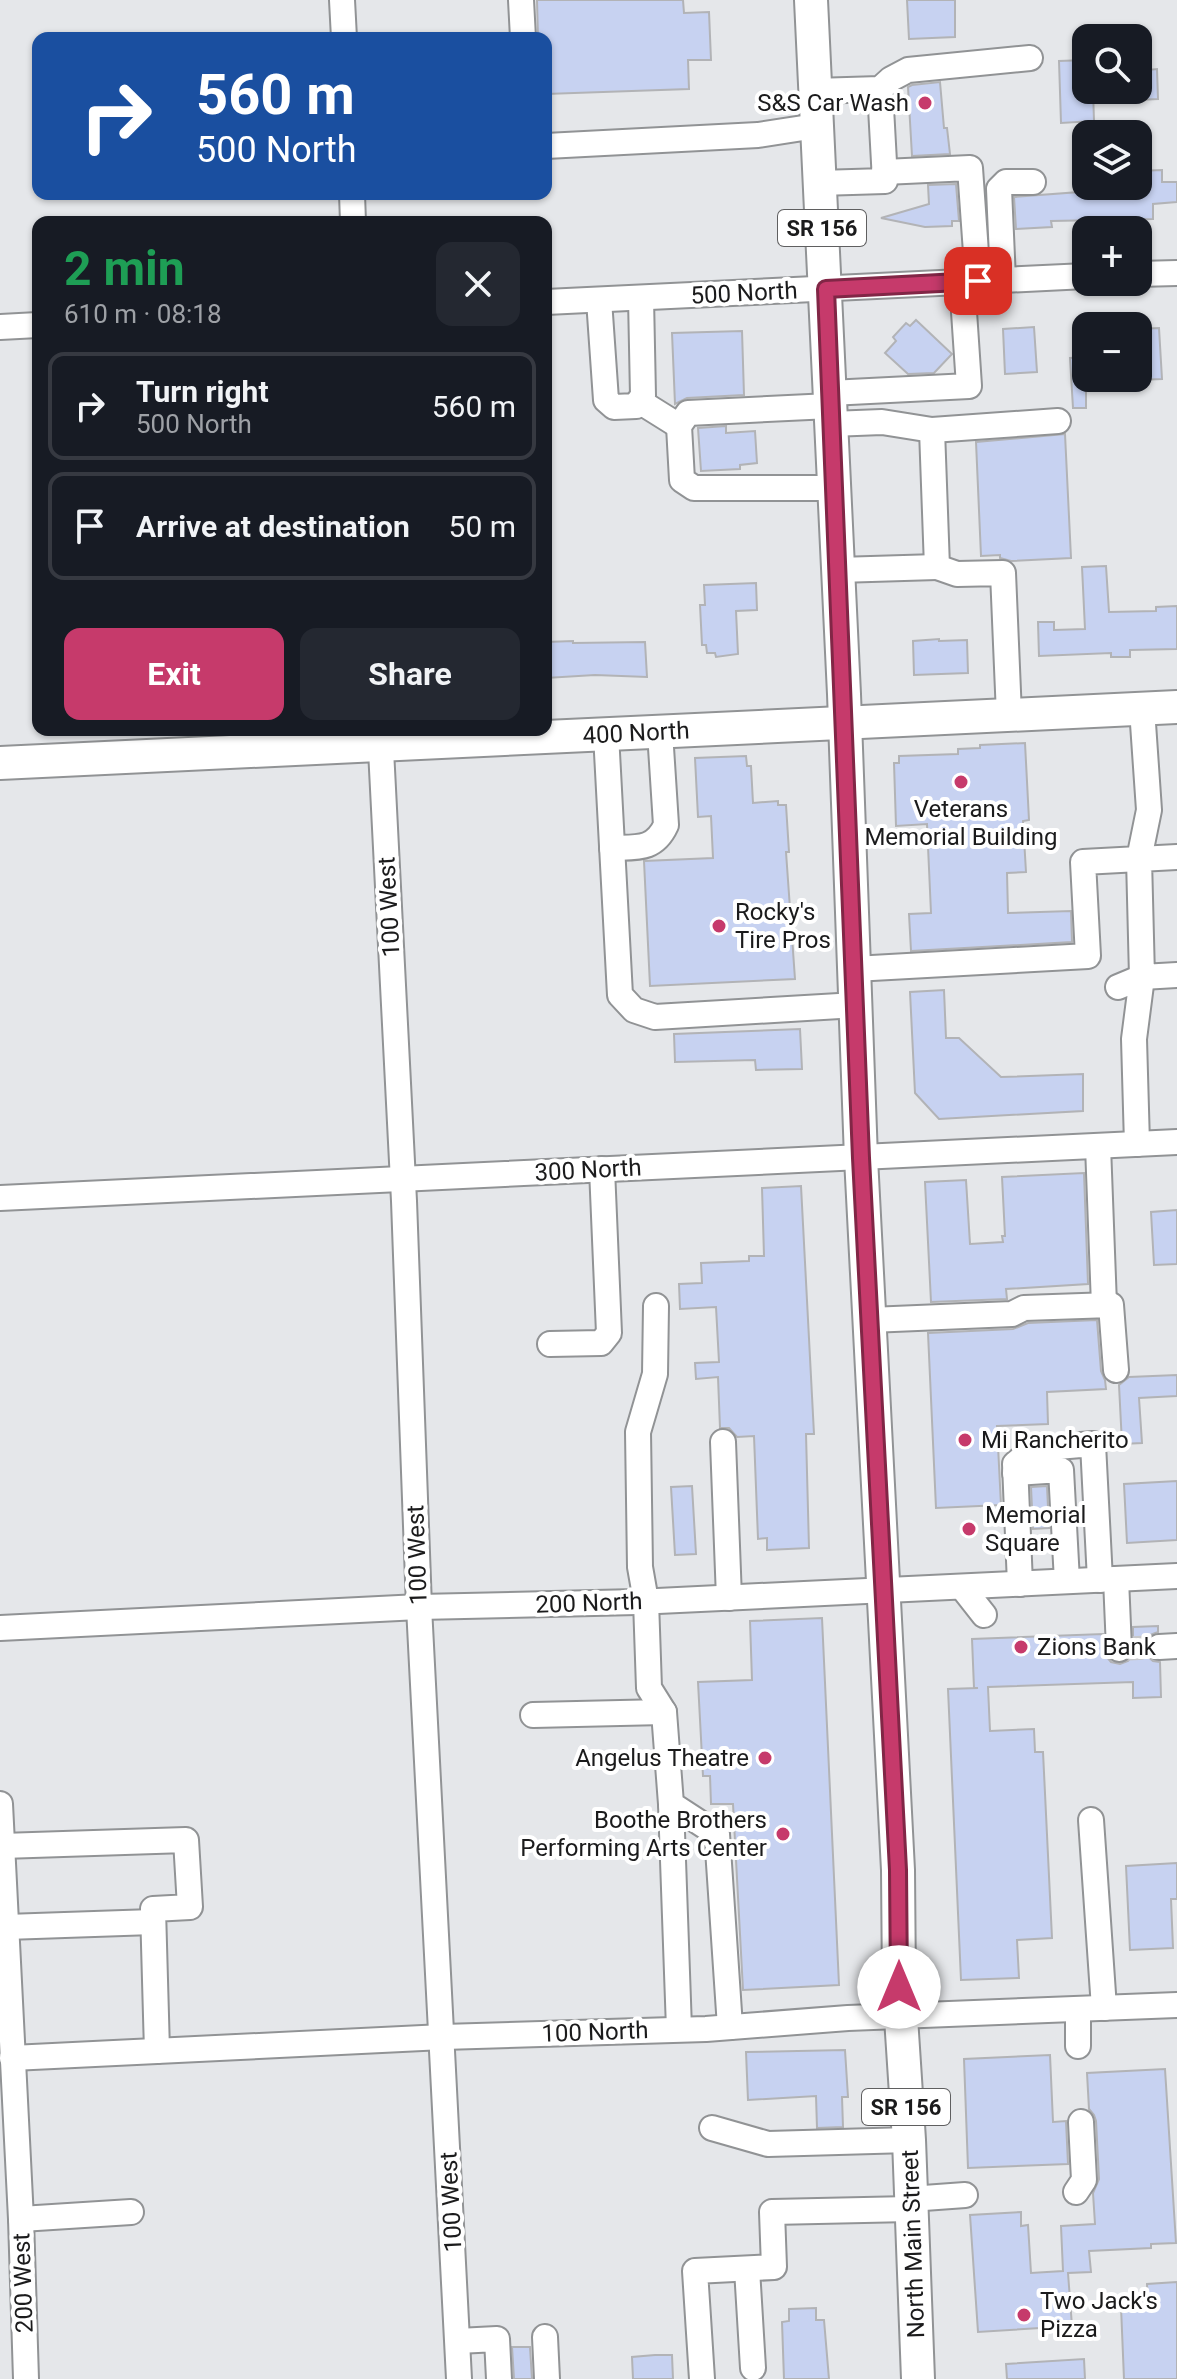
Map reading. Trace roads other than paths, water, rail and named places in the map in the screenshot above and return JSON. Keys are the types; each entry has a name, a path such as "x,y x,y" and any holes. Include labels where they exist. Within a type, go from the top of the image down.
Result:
{"main road":[{"name":"North Main Street","path":"811,0 845,723 861,1158 898,1870 900,2016 909,2140 918,2379"},
{"name":"400 North","path":"552,735 1177,707"},
{"name":"400 North","path":"0,763 380,738 493,736"}],"street":[{"path":"342,0 344,32"},
{"path":"521,0 523,32"},
{"path":"814,91 880,89 908,70 1030,58"},
{"path":"819,183 885,181 880,89"},
{"path":"552,146 758,135 816,126"},
{"path":"834,488 694,488 682,480 679,426 688,413 830,408 969,386 970,168 884,172"},
{"path":"1003,280 999,189 1006,182 1033,182"},
{"path":"1152,274 1177,273"},
{"name":"500 North","path":"552,302 1072,277"},
{"path":"599,300 606,400 614,407 636,406 643,396 641,298"},
{"path":"0,327 32,325"},
{"path":"639,401 679,426"},
{"path":"830,408 882,422 932,430 1058,421"},
{"path":"932,430 937,567"},
{"path":"838,570 937,567 957,574 1003,573 1009,715"},
{"path":"1137,1144 1134,1039 1142,977 1139,859 1149,810 1142,709"},
{"path":"612,848 644,847 660,838 666,825 660,732"},
{"path":"606,734 620,995 634,1010 655,1017 856,1005"},
{"name":"100 West","path":"380,738 403,1179 419,1607 459,2379"},
{"path":"854,969 1088,956 1083,862 1177,857"},
{"path":"1118,987 1142,977 1177,975"},
{"name":"300 North","path":"0,1198 1177,1142"},
{"path":"1098,1146 1104,1305"},
{"path":"550,1344 601,1343 609,1333 602,1169"},
{"path":"870,1320 1012,1314 1024,1308 1111,1305 1116,1370"},
{"path":"656,1306 655,1374 638,1432 640,1567 646,1601 649,1688 664,1712 671,1804 679,2029"},
{"path":"723,1442 729,1598"},
{"path":"1020,1584 1015,1464 1033,1449 1093,1444 1119,1649"},
{"path":"1015,1473 1061,1470 1067,1581"},
{"name":"200 North","path":"0,1628 419,1607 729,1598 1177,1576"},
{"path":"962,1587 984,1615"},
{"path":"533,1715 664,1712"},
{"name":"200 West","path":"0,1804 12,2058 10,2184 21,2219 26,2379"},
{"path":"671,1804 717,1834 715,2035"},
{"path":"1091,1820 1104,2008"},
{"path":"2,1846 186,1840 190,1907 153,1909 157,2051"},
{"path":"6,1927 153,1922"},
{"name":"100 North","path":"12,2058 443,2037 642,2042 679,2029 715,2035 900,2016 1177,2005"},
{"path":"1078,2009 1078,2046"},
{"path":"1076,2192 1084,2180 1081,2122"},
{"path":"712,2128 768,2144 909,2140"},
{"path":"702,2379 695,2271 774,2267 772,2212 910,2204 965,2195"},
{"path":"21,2219 131,2212"},
{"path":"747,2269 753,2368"},
{"path":"545,2337 547,2379"},
{"path":"458,2341 497,2339 499,2379"}],"tunnel":[{"path":"1119,1649 1159,1647"}],"place":[{"name":"S&S Car Wash","path":"925,103"},
{"name":"Veterans Memorial Building","path":"961,782"},
{"name":"Rocky's Tire Pros","path":"719,926"},
{"name":"Mi Rancherito","path":"965,1440"},
{"name":"Memorial Square","path":"969,1529"},
{"name":"Zions Bank","path":"1021,1647"},
{"name":"Angelus Theatre","path":"765,1758"},
{"name":"Boothe Brothers Performing Arts Center","path":"783,1834"},
{"name":"Two Jack's Pizza","path":"1024,2315"}]}
